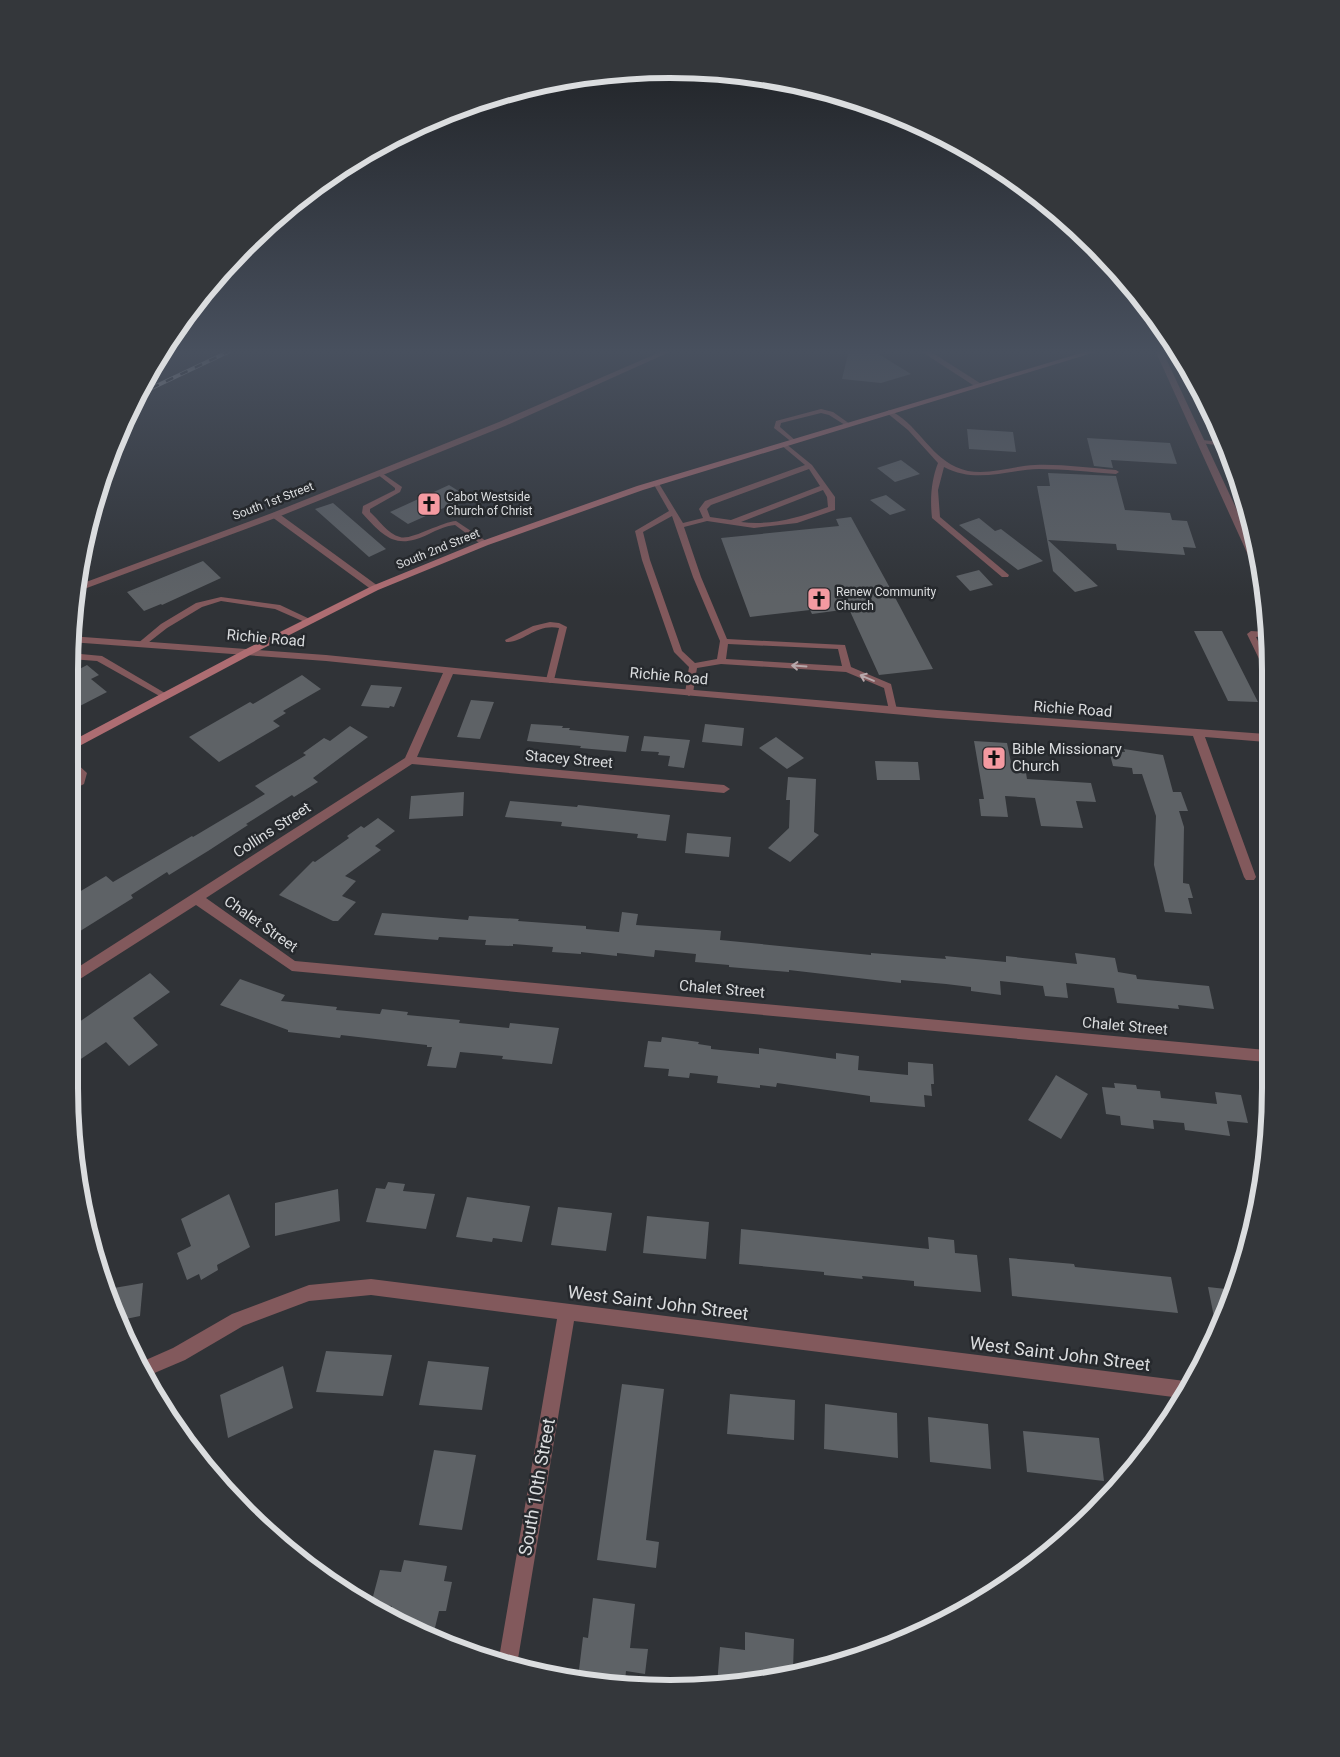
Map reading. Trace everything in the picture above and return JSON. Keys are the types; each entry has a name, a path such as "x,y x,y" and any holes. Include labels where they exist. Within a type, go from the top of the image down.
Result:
{"main road":[{"name":"South 2nd Street","path":"78,741 375,588 485,543 580,508 822,432"}],"street":[{"name":"South 1st Street","path":"84,586 275,515 482,432"},
{"path":"1197,432 1249,546"},
{"name":"Richie Road","path":"79,640 248,652 893,710 1262,738"},
{"path":"410,760 449,671"},
{"path":"1198,734 1250,877"},
{"name":"Stacey Street","path":"410,760 724,789"},
{"name":"Collins Street","path":"78,974 410,760"},
{"name":"Chalet Street","path":"196,898 292,966 1262,1056"},
{"name":"West Saint John Street","path":"149,1367 179,1354 238,1320 309,1293 372,1287 1179,1389"},
{"name":"South 10th Street","path":"509,1657 567,1312"}],"lane":[{"path":"782,432 793,441"},
{"path":"912,432 942,463 954,471 977,476 1028,467 1052,466 1116,472"},
{"path":"1202,442 1217,443"},
{"path":"680,526 707,519 754,526 797,520 832,508 831,497 810,466 784,444"},
{"path":"942,463 932,496 936,518 1005,574"},
{"path":"707,519 703,509 708,503 810,466"},
{"path":"378,473 399,488 398,491 366,508 366,513 397,539 411,539 450,523 456,523 485,543"},
{"path":"656,483 680,526 724,641 721,661"},
{"path":"733,523 825,487"},
{"path":"673,512 639,531 646,560 678,652 693,666"},
{"path":"275,515 375,588"},
{"path":"141,644 164,626 198,606 222,599 277,607 301,615 310,621"},
{"path":"509,640 546,624 556,624 563,627 550,680"},
{"path":"1261,634 1251,634 1262,657"},
{"path":"84,657 93,641"},
{"path":"724,641 842,647 847,669"},
{"path":"78,657 99,658 166,696"},
{"path":"693,666 721,661 847,669 888,686 893,710"},
{"path":"689,693 693,666"},
{"path":"78,769 82,773 81,782 78,784"}],"building":[{"path":"967,432 1013,432 1016,452 969,449"},
{"path":"1087,438 1170,443 1177,464 1111,460 1113,468 1094,466"},
{"path":"901,460 920,474 895,482 877,468"},
{"path":"1048,473 1116,476 1125,510 1170,513 1172,520 1187,521 1196,548 1183,547 1185,555 1117,550 1116,544 1048,540 1098,586 1075,592 1053,571 1037,486 1050,486"},
{"name":"Cabot Westside Church of Christ","path":"449,485 468,497 408,524 390,512"},
{"path":"886,495 906,510 890,515 870,500"},
{"path":"333,503 386,549 369,557 315,509"},
{"name":"Renew Community Church","path":"851,517 933,669 879,675 849,609 812,614 810,610 750,617 721,538 839,526 836,519"},
{"path":"979,518 995,531 1001,529 1043,561 1018,570 959,525"},
{"path":"203,561 221,578 162,605 144,611 127,592"},
{"path":"979,570 993,585 970,591 956,576"},
{"path":"1194,631 1222,631 1258,702 1228,701"},
{"path":"87,665 99,675 91,679 107,692 78,707 78,670"},
{"path":"302,675 321,689 283,711 286,713 273,721 280,726 219,762 189,737 250,702 253,704"},
{"path":"371,685 402,687 394,707 361,706"},
{"path":"471,700 494,702 480,739 457,737"},
{"path":"531,724 563,726 562,728 570,728 569,730 629,736 626,752 527,741"},
{"path":"705,724 744,728 742,746 702,742"},
{"path":"350,726 368,737 313,778 318,782 294,797 292,795 169,875 167,872 131,895 133,898 78,932 78,893 106,876 113,882 265,794 255,786 306,755 303,753 324,738 330,741"},
{"path":"644,736 690,740 684,768 668,766 670,756 658,755 659,752 641,751"},
{"path":"776,737 804,758 787,769 759,748"},
{"path":"974,741 1007,743 1013,772 1026,773 1027,779 1091,783 1096,802 1076,801 1083,828 1041,826 1035,798 1005,796 1008,817 981,816 979,799 984,799"},
{"path":"1124,749 1163,755 1173,792 1181,792 1188,811 1179,811 1184,827 1183,883 1189,884 1193,898 1188,898 1192,914 1165,912 1154,865 1156,816 1142,774 1133,774 1132,768 1113,766 1109,751 1125,752"},
{"path":"875,761 918,762 920,780 877,780"},
{"path":"788,777 816,779 814,832 819,835 790,862 768,848 789,828 790,800 786,800"},
{"path":"464,792 463,816 409,819 411,796"},
{"path":"510,801 577,807 578,805 670,815 666,841 637,838 638,834 561,826 562,822 505,817"},
{"path":"378,818 395,831 375,846 381,850 345,876 356,881 342,896 356,902 338,921 333,921 279,895 313,861 315,862 349,838 347,836 361,826 364,828"},
{"path":"687,833 731,837 729,857 685,853"},
{"path":"622,912 638,914 636,925 721,931 720,940 871,955 871,953 946,959 945,956 1006,962 1006,956 1077,964 1075,953 1115,958 1118,972 1136,975 1137,979 1209,986 1214,1009 1178,1005 1179,1009 1117,1003 1114,988 1066,983 1068,998 1045,996 1043,986 1000,981 1001,995 971,991 971,987 946,984 901,980 901,983 789,970 789,972 729,967 729,965 695,962 696,954 655,950 654,957 617,953 617,956 581,952 581,954 552,952 553,947 513,944 513,946 485,945 486,940 439,937 438,940 374,935 382,913 468,920 469,916 519,919 518,921 586,926 586,929 619,932"},
{"path":"150,973 170,992 133,1018 158,1045 129,1066 106,1042 78,1061 78,1023"},
{"path":"240,979 285,995 281,1001 337,1007 336,1010 380,1014 382,1009 408,1012 407,1015 460,1020 459,1023 509,1028 510,1023 559,1028 552,1064 502,1059 503,1056 460,1052 456,1068 427,1066 432,1047 427,1047 427,1045 341,1035 340,1038 288,1032 288,1030 220,1005"},
{"path":"662,1037 699,1042 698,1044 711,1046 711,1049 759,1054 759,1048 836,1059 836,1053 859,1056 858,1070 908,1075 908,1062 933,1064 934,1084 931,1084 932,1096 924,1095 925,1107 870,1102 870,1096 777,1083 776,1087 760,1085 760,1088 717,1083 718,1076 690,1073 689,1078 668,1076 669,1069 644,1067 648,1041 661,1042"},
{"path":"1056,1075 1088,1094 1061,1139 1028,1120"},
{"path":"1114,1083 1136,1085 1137,1089 1160,1091 1161,1098 1217,1104 1215,1092 1241,1095 1248,1123 1227,1121 1230,1136 1185,1130 1184,1123 1153,1120 1154,1129 1121,1125 1120,1116 1106,1114 1102,1087 1115,1088"},
{"path":"388,1182 405,1184 403,1191 435,1194 426,1229 366,1222 376,1188 385,1189"},
{"path":"338,1189 340,1221 275,1236 275,1203"},
{"path":"229,1194 250,1247 217,1265 218,1270 201,1280 199,1274 187,1280 177,1253 191,1246 181,1219"},
{"path":"467,1197 530,1206 522,1242 493,1238 492,1242 456,1237"},
{"path":"558,1207 612,1213 606,1251 551,1245"},
{"path":"647,1216 709,1222 706,1259 643,1253"},
{"path":"741,1229 929,1249 928,1237 954,1240 955,1253 977,1255 981,1292 914,1286 914,1281 862,1276 863,1279 824,1275 824,1272 739,1264"},
{"path":"1009,1258 1074,1264 1075,1267 1171,1277 1178,1313 1012,1296"},
{"path":"143,1283 140,1316 125,1319 113,1288"},
{"path":"1208,1287 1226,1289 1214,1319"},
{"path":"326,1351 392,1355 383,1396 316,1392"},
{"path":"428,1361 489,1367 482,1410 419,1405"},
{"path":"283,1366 293,1408 228,1438 220,1395"},
{"path":"622,1384 664,1389 646,1540 659,1542 656,1568 597,1560"},
{"path":"730,1394 795,1400 794,1440 727,1434"},
{"path":"825,1404 897,1413 898,1458 824,1449"},
{"path":"928,1417 988,1424 991,1469 930,1462"},
{"path":"1023,1431 1099,1438 1104,1481 1027,1472"},
{"path":"434,1450 476,1455 462,1530 419,1525"},
{"path":"404,1560 447,1566 444,1581 452,1582 446,1611 439,1611 434,1630 391,1609 392,1606 384,1605 372,1599 380,1570 401,1572"},
{"path":"593,1598 635,1604 630,1648 648,1649 645,1674 626,1671 625,1677 579,1672 583,1637 588,1638"},
{"path":"745,1632 794,1639 793,1666 718,1677 720,1647 745,1650"}],"place":[{"name":"Cabot Westside Church of Christ","path":"429,504"},
{"name":"Renew Community Church","path":"819,599"},
{"name":"Bible Missionary Church","path":"994,758"}]}
